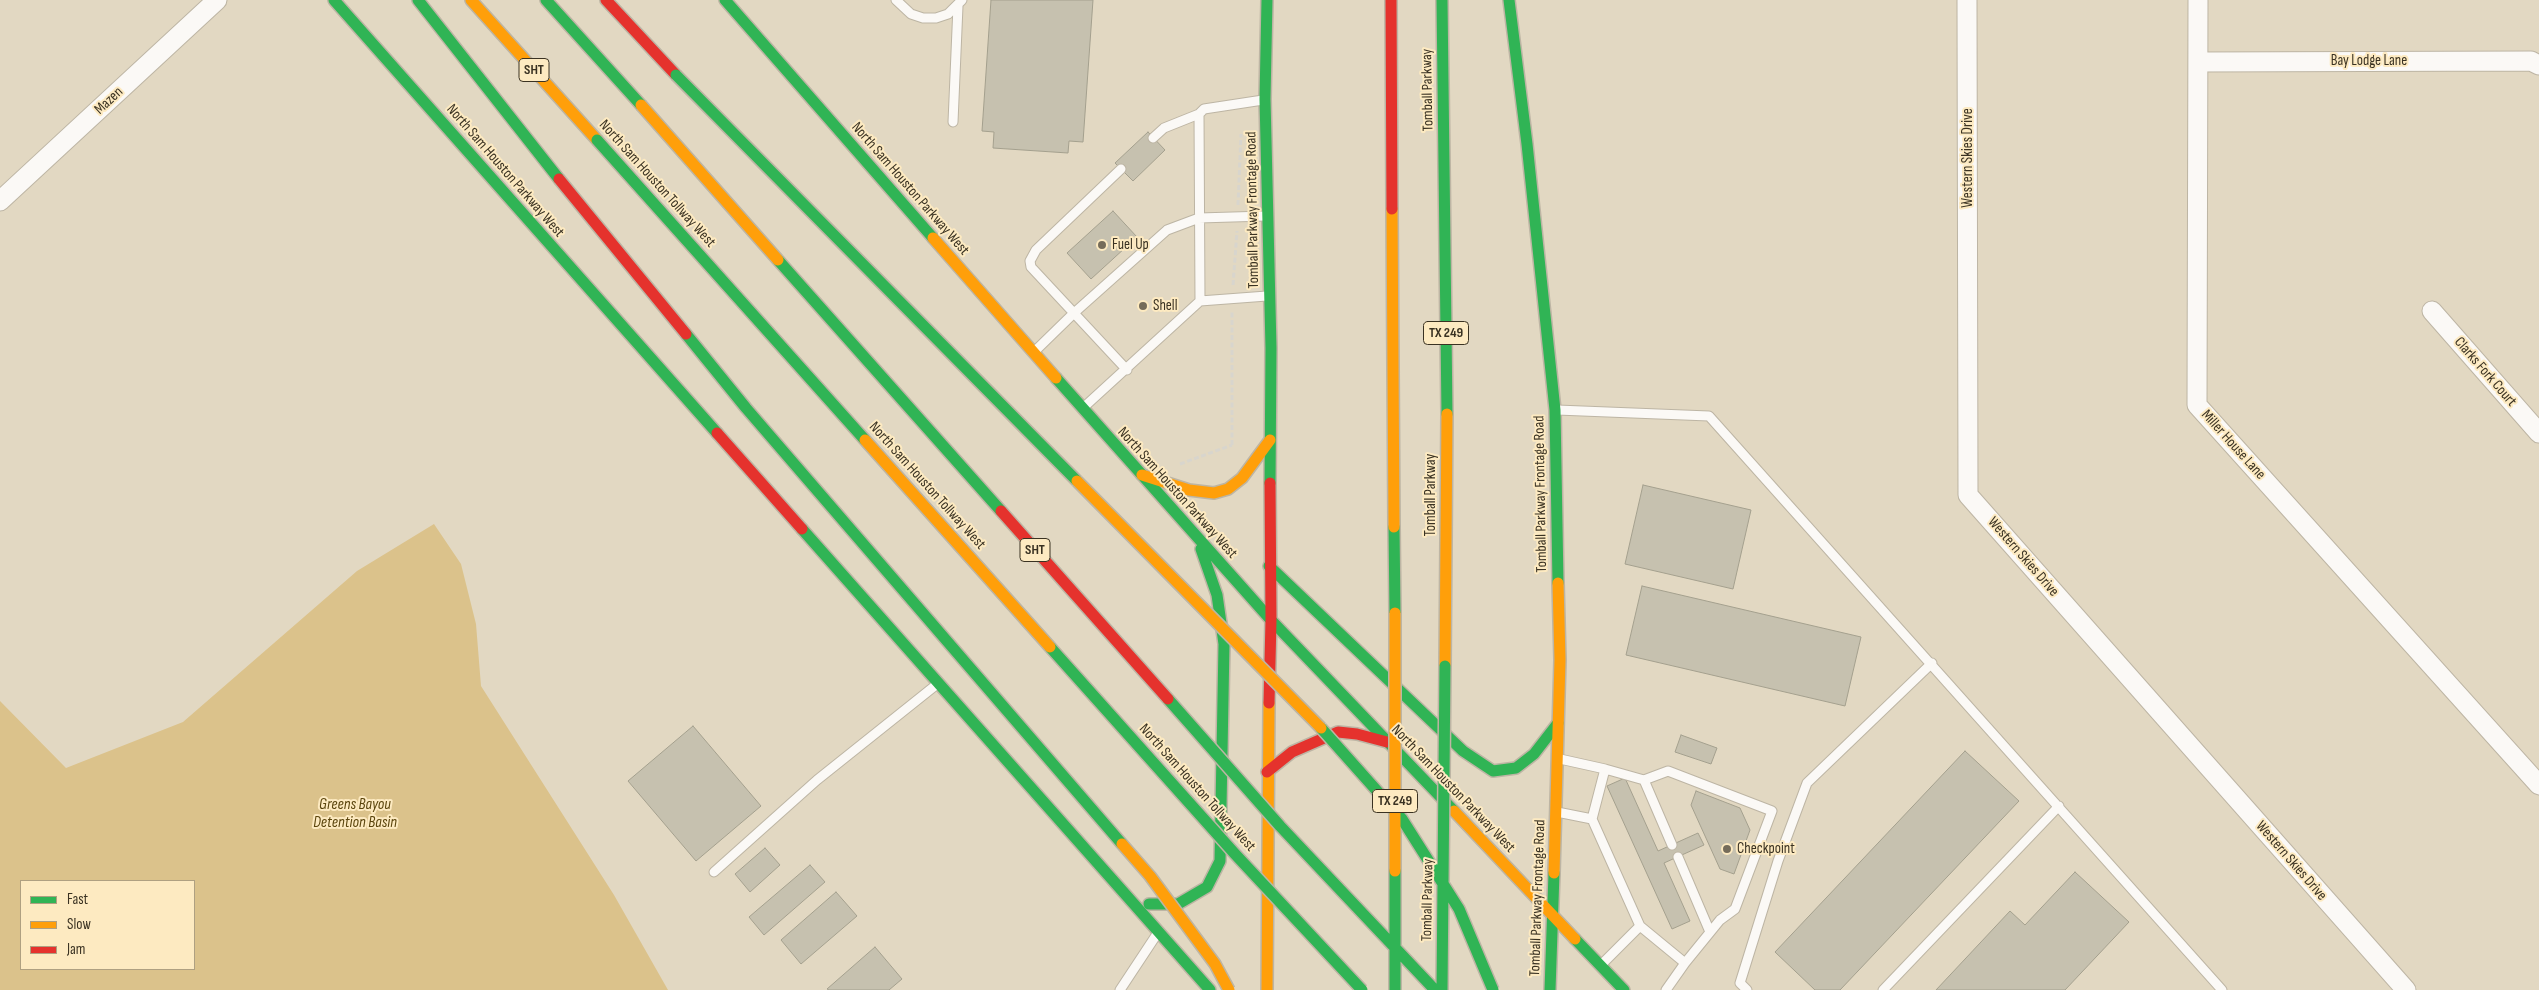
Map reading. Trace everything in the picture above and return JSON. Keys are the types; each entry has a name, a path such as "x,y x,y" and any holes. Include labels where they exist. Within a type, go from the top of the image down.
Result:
{"main road":[{"name":"North Sam Houston Parkway West","path":"334,0 1210,990"},
{"path":"418,0 559,179 746,408 1150,876 1215,964 1229,990"},
{"name":"North Sam Houston Tollway West","path":"472,0 1235,854 1362,990"},
{"name":"SHT","path":"546,0 1280,826 1435,990"},
{"path":"606,0 676,75 1320,726 1402,819 1458,909 1493,990"},
{"name":"North Sam Houston Parkway West","path":"725,0 1140,475 1271,620 1624,990"},
{"name":"Tomball Parkway Frontage Road","path":"1267,0 1265,99 1270,296 1269,566 1271,620 1267,772 1267,990"},
{"name":"TX 249","path":"1391,0 1395,613 1395,990"},
{"name":"Tomball Parkway","path":"1442,0 1447,372 1442,990"},
{"name":"Tomball Parkway Frontage Road","path":"1509,0 1527,144 1555,410 1560,660 1557,812 1550,990"},
{"path":"1140,475 1189,490 1214,493 1228,489 1242,478 1270,440"},
{"path":"1122,891 1150,905 1178,904 1207,887 1220,861 1224,644 1217,595 1197,538"},
{"path":"1269,566 1463,751 1493,771 1516,768 1534,754 1558,723"},
{"path":"1267,772 1292,752 1313,741 1338,732 1357,734 1387,742"}],"street":[{"name":"Mazen","path":"0,201 217,0"},
{"name":"Western Skies Drive","path":"1967,0 1968,495 2406,990"},
{"name":"Miller House Lane","path":"2198,0 2197,404 2539,786"},
{"name":"Bay Lodge Lane","path":"2198,62 2531,61 2539,65"},
{"name":"Clarks Fork Court","path":"2432,311 2539,433"}],"lane":[{"path":"896,0 910,14 923,18 936,18 948,14 960,3"},
{"path":"952,122 960,3"},
{"path":"1153,138 1164,128 1199,114 1204,109 1265,99"},
{"path":"1199,114 1200,301"},
{"path":"1121,169 1031,256 1031,267 1127,370"},
{"path":"1034,353 1074,313 1167,230 1199,218 1268,216"},
{"path":"1083,408 1127,370 1200,301 1270,296"},
{"path":"1555,410 1709,416 1932,663 2222,990"},
{"path":"1747,990 1740,983 1778,861 1807,783 1932,663"},
{"path":"714,872 817,780 938,684"},
{"path":"1558,759 1644,780 1668,771 1772,811 1735,909 1720,920 1666,990"},
{"path":"1605,769 1592,819 1640,926 1685,963"},
{"path":"1644,780 1672,845"},
{"path":"1883,990 2059,806"},
{"path":"1557,812 1592,819"},
{"path":"1678,857 1710,932"},
{"path":"1601,965 1640,926"},
{"path":"1120,990 1158,932"}],"path":[{"path":"1232,446 1232,299 1238,216 1242,103"},
{"path":"1176,468 1184,461 1240,445"}],"water":[{"name":"Greens Bayou Detention Basin","path":"434,524 461,564 476,624 481,686 614,895 668,990 0,990 0,701 66,768 183,722 357,571"}],"building":[{"path":"991,0 1093,0 1083,142 1069,141 1068,153 993,148 994,132 982,131"},
{"path":"1148,132 1165,150 1133,181 1115,163"},
{"name":"Fuel Up","path":"1113,211 1137,237 1091,279 1067,253"},
{"path":"1643,485 1751,510 1733,589 1625,564"},
{"path":"1642,586 1861,637 1845,706 1626,655"},
{"path":"693,726 761,806 696,861 628,781"},
{"path":"1681,735 1717,748 1711,764 1675,752"},
{"path":"1965,751 2019,801 1840,990 1815,990 1775,952"},
{"name":"Checkpoint","path":"1625,778 1658,851 1698,833 1704,845 1664,863 1690,921 1672,929 1607,786"},
{"name":"Checkpoint","path":"1696,791 1740,808 1750,830 1734,874 1720,869 1691,805"},
{"path":"765,848 780,865 750,892 735,874"},
{"path":"810,865 825,882 764,935 749,917"},
{"path":"2075,872 2129,922 2065,990 1936,990 2010,911 2025,925"},
{"path":"836,892 857,916 801,964 781,940"},
{"path":"875,947 902,979 889,990 827,989"}],"traffic: fast":[{"path":"334,0 717,433"},
{"path":"418,0 559,179"},
{"path":"546,0 641,105"},
{"path":"725,0 933,238"},
{"path":"1267,0 1265,99 1271,348 1270,483"},
{"path":"1442,0 1447,414"},
{"path":"1509,0 1527,144 1555,410 1558,583"},
{"path":"676,75 1077,481"},
{"path":"597,140 865,440"},
{"path":"778,260 1001,511"},
{"path":"686,334 746,408 1122,844"},
{"path":"1056,378 1271,620 1454,811"},
{"path":"1394,527 1395,613"},
{"path":"802,529 1210,990"},
{"path":"1149,904 1178,904 1207,887 1220,861 1224,644 1217,595 1201,549"},
{"path":"1269,566 1463,751 1493,771 1516,768 1534,754 1558,723"},
{"path":"1050,647 1235,854 1362,990"},
{"path":"1442,990 1445,666"},
{"path":"1168,699 1280,826 1435,990"},
{"path":"1321,728 1402,819 1459,909 1493,990"},
{"path":"1395,871 1395,990"},
{"path":"1550,990 1554,873"},
{"path":"1575,939 1624,990"}],"traffic: slow":[{"path":"471,0 597,140"},
{"path":"641,105 778,260"},
{"path":"1392,209 1394,527"},
{"path":"933,238 1056,378"},
{"path":"1445,666 1447,414"},
{"path":"865,440 1050,647"},
{"path":"1142,475 1189,490 1214,493 1228,489 1242,478 1270,440"},
{"path":"1077,481 1321,728"},
{"path":"1554,873 1560,660 1558,583"},
{"path":"1395,613 1395,871"},
{"path":"1267,990 1269,703"},
{"path":"1454,811 1575,939"},
{"path":"1122,844 1150,876 1215,964 1229,990"}],"traffic: jam":[{"path":"606,0 676,75"},
{"path":"1391,0 1392,209"},
{"path":"559,179 686,334"},
{"path":"717,433 802,529"},
{"path":"1269,703 1271,620 1270,483"},
{"path":"1001,511 1168,699"},
{"path":"1267,772 1292,752 1338,732 1357,734 1387,742"}],"place":[{"name":"Fuel Up","path":"1102,245"},
{"name":"Shell","path":"1143,306"},
{"name":"Checkpoint","path":"1727,849"}]}
